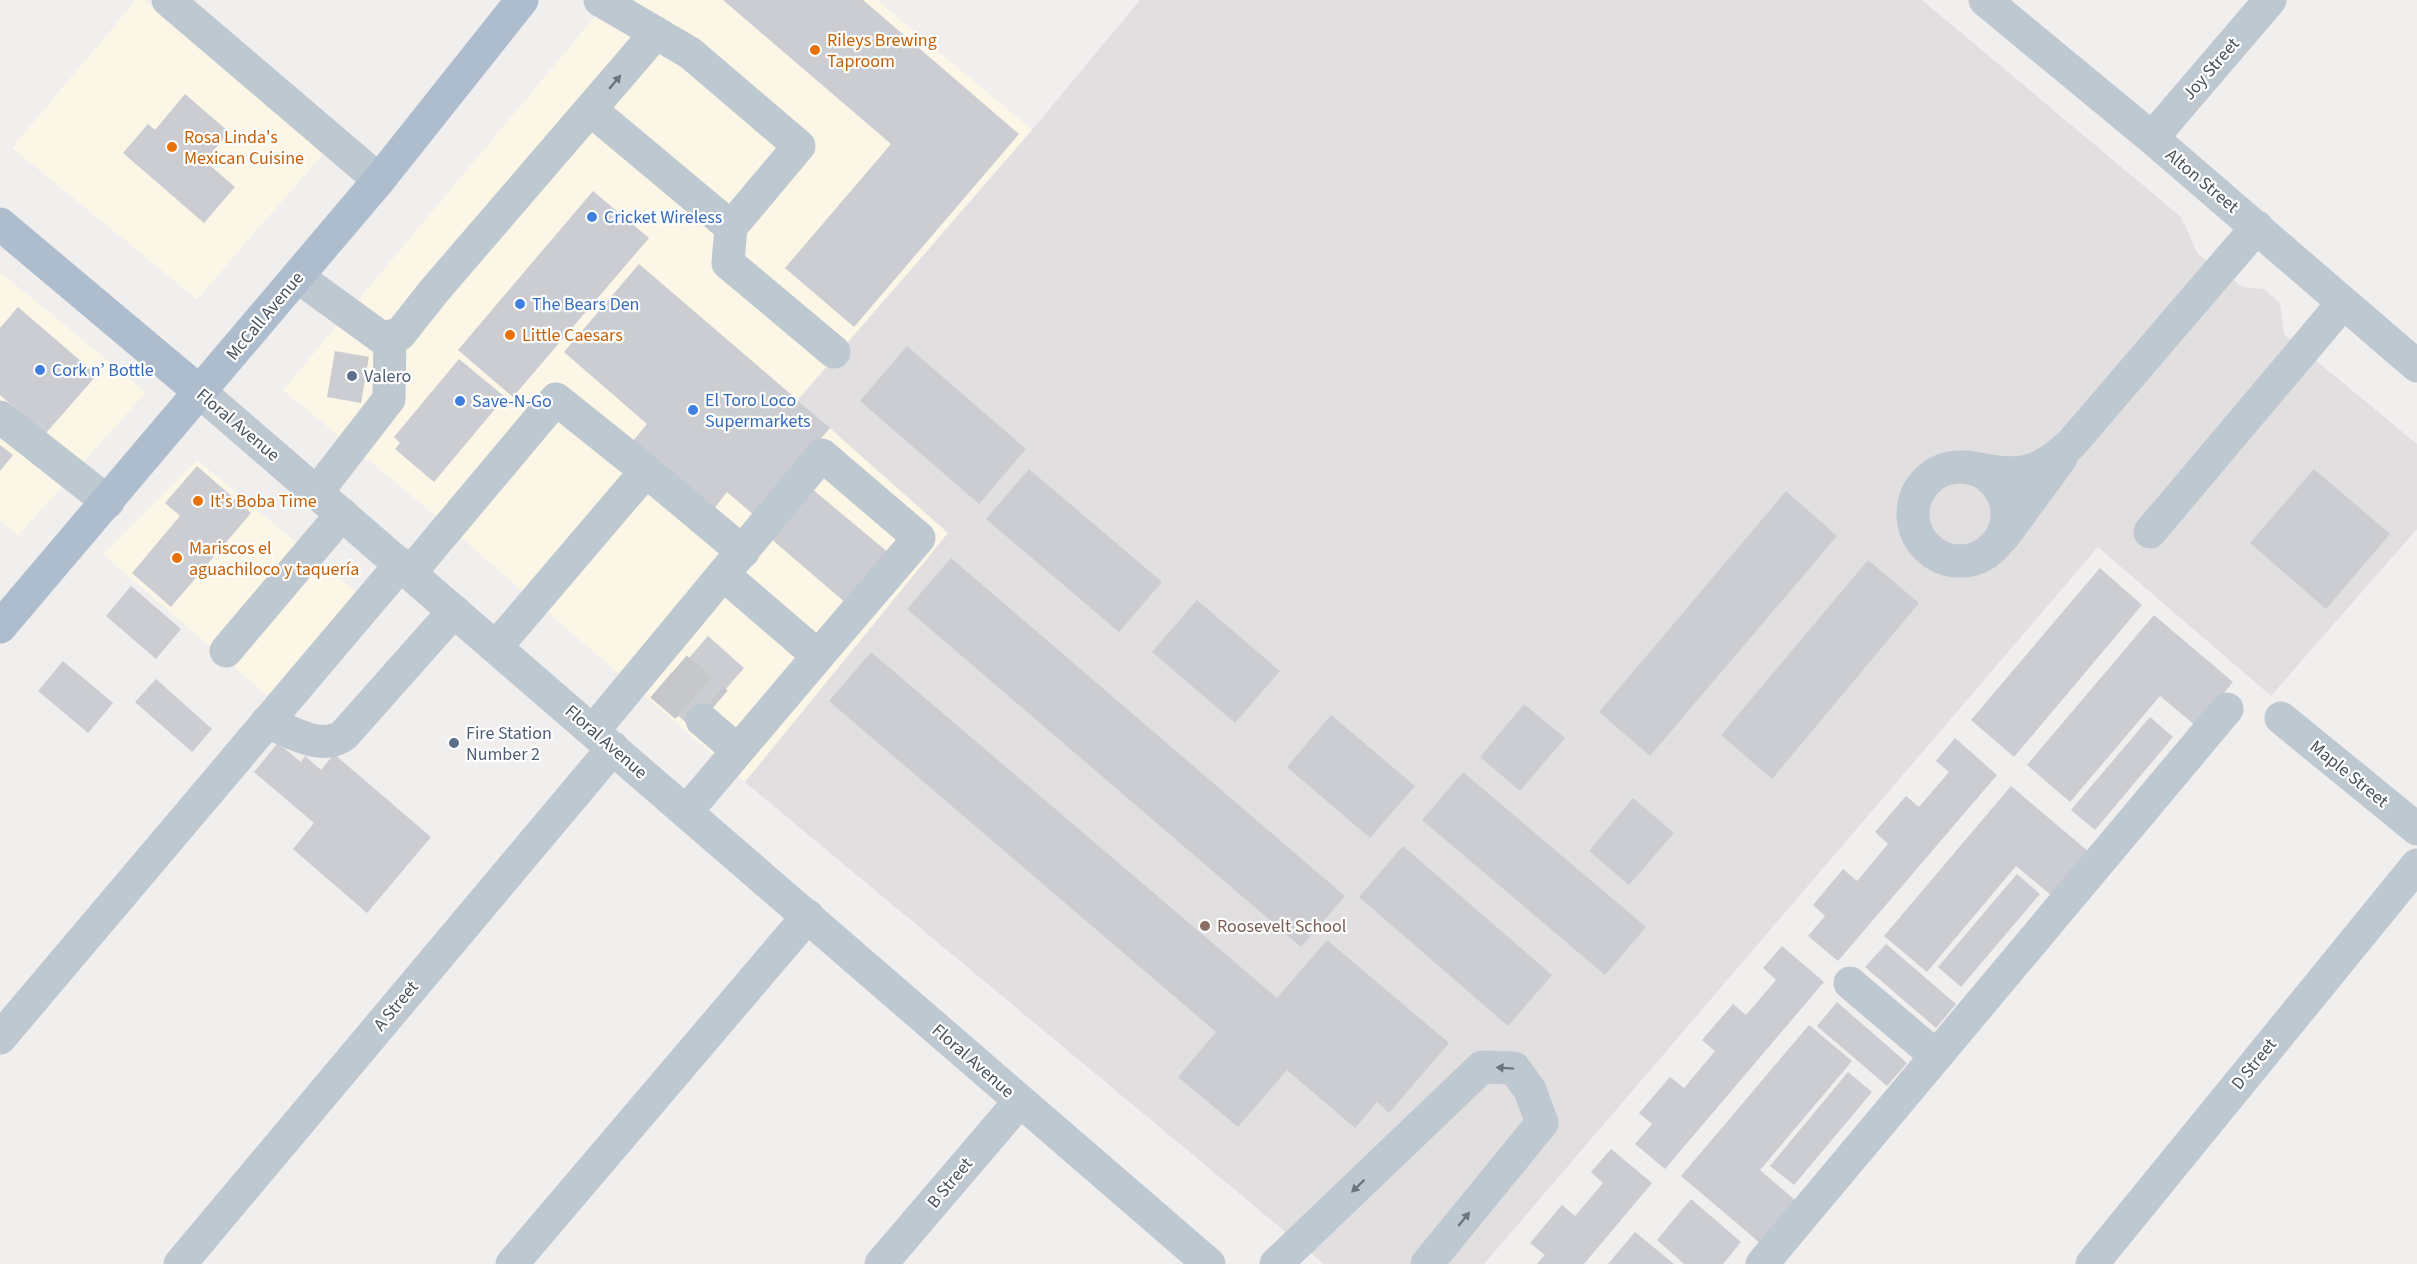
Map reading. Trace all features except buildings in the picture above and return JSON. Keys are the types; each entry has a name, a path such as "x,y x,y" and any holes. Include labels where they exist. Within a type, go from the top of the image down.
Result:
{"main road":[{"name":"McCall Avenue","path":"0,627 379,180 522,0"},
{"name":"Floral Avenue","path":"4,235 200,392"}],"street":[{"path":"168,0 379,180"},
{"path":"600,0 647,44 690,53 799,146 731,227 728,263 834,352"},
{"name":"Alton Street","path":"1985,0 2152,138 2417,366"},
{"name":"Joy Street","path":"2152,138 2270,0"},
{"path":"298,277 382,338 400,334 647,44"},
{"path":"591,110 731,227"},
{"path":"2072,443 2047,465 2019,474 1968,467 1952,467 1938,472 1925,481 1917,494 1913,509 1913,524 1919,538 1929,550 1943,558 1959,562 1975,560 1989,552 2000,541 2072,443 2257,227"},
{"path":"2150,532 2343,303"},
{"path":"317,492 389,399 390,336"},
{"name":"Floral Avenue","path":"200,392 1209,1264"},
{"path":"0,1038 267,722 556,399 646,471 818,656 686,812"},
{"path":"0,417 108,502"},
{"name":"A Street","path":"180,1264 660,670 734,564 822,455 919,538 818,656"},
{"path":"1968,467 1982,472 1995,482 2004,495 2008,510 2006,526 2000,541"},
{"path":"496,647 646,471"},
{"path":"226,651 342,514"},
{"path":"267,722 318,742 337,741 345,735 454,611"},
{"path":"1762,1264 2227,709"},
{"path":"710,712 744,741"},
{"name":"Maple Street","path":"2282,718 2417,829"},
{"name":"D Street","path":"2092,1264 2417,865"},
{"path":"512,1264 808,916"},
{"path":"1850,983 1936,1056"},
{"path":"1276,1264 1482,1067 1514,1068 1530,1090 1542,1123 1427,1264"},
{"name":"B Street","path":"881,1264 1020,1101"}],"shaded area":[{"path":"136,0 145,0 324,153 197,299 12,148"},
{"path":"609,0 877,0 1032,130 798,399 948,533 745,782 429,510 283,390"},
{"path":"1140,0 1922,0 2181,217 2198,254 2243,287 2264,289 2280,303 2284,334 2417,444 2417,529 2271,696 2098,547 1484,1264 1324,1264 745,782 948,533 798,400 1032,130"},
{"path":"0,272 146,392 18,536 0,520"},
{"path":"197,460 373,606 285,711 103,554"}],"tunnel":[{"path":"676,668 717,703"},
{"path":"661,685 702,720"}],"place":[{"name":"Rileys Brewing Taproom","path":"815,50"},
{"name":"Rosa Linda's Mexican Cuisine","path":"172,147"},
{"name":"Cricket Wireless","path":"592,217"},
{"name":"The Bears Den","path":"520,304"},
{"name":"Little Caesars","path":"510,335"},
{"name":"Cork n’ Bottle","path":"40,370"},
{"name":"Valero","path":"352,376"},
{"name":"Save-N-Go","path":"460,401"},
{"name":"El Toro Loco Supermarkets","path":"693,410"},
{"name":"It's Boba Time","path":"198,501"},
{"name":"Mariscos el aguachiloco y taquería","path":"177,558"},
{"name":"Fire Station Number 2","path":"454,743"},
{"name":"Roosevelt School","path":"1205,926"}]}
